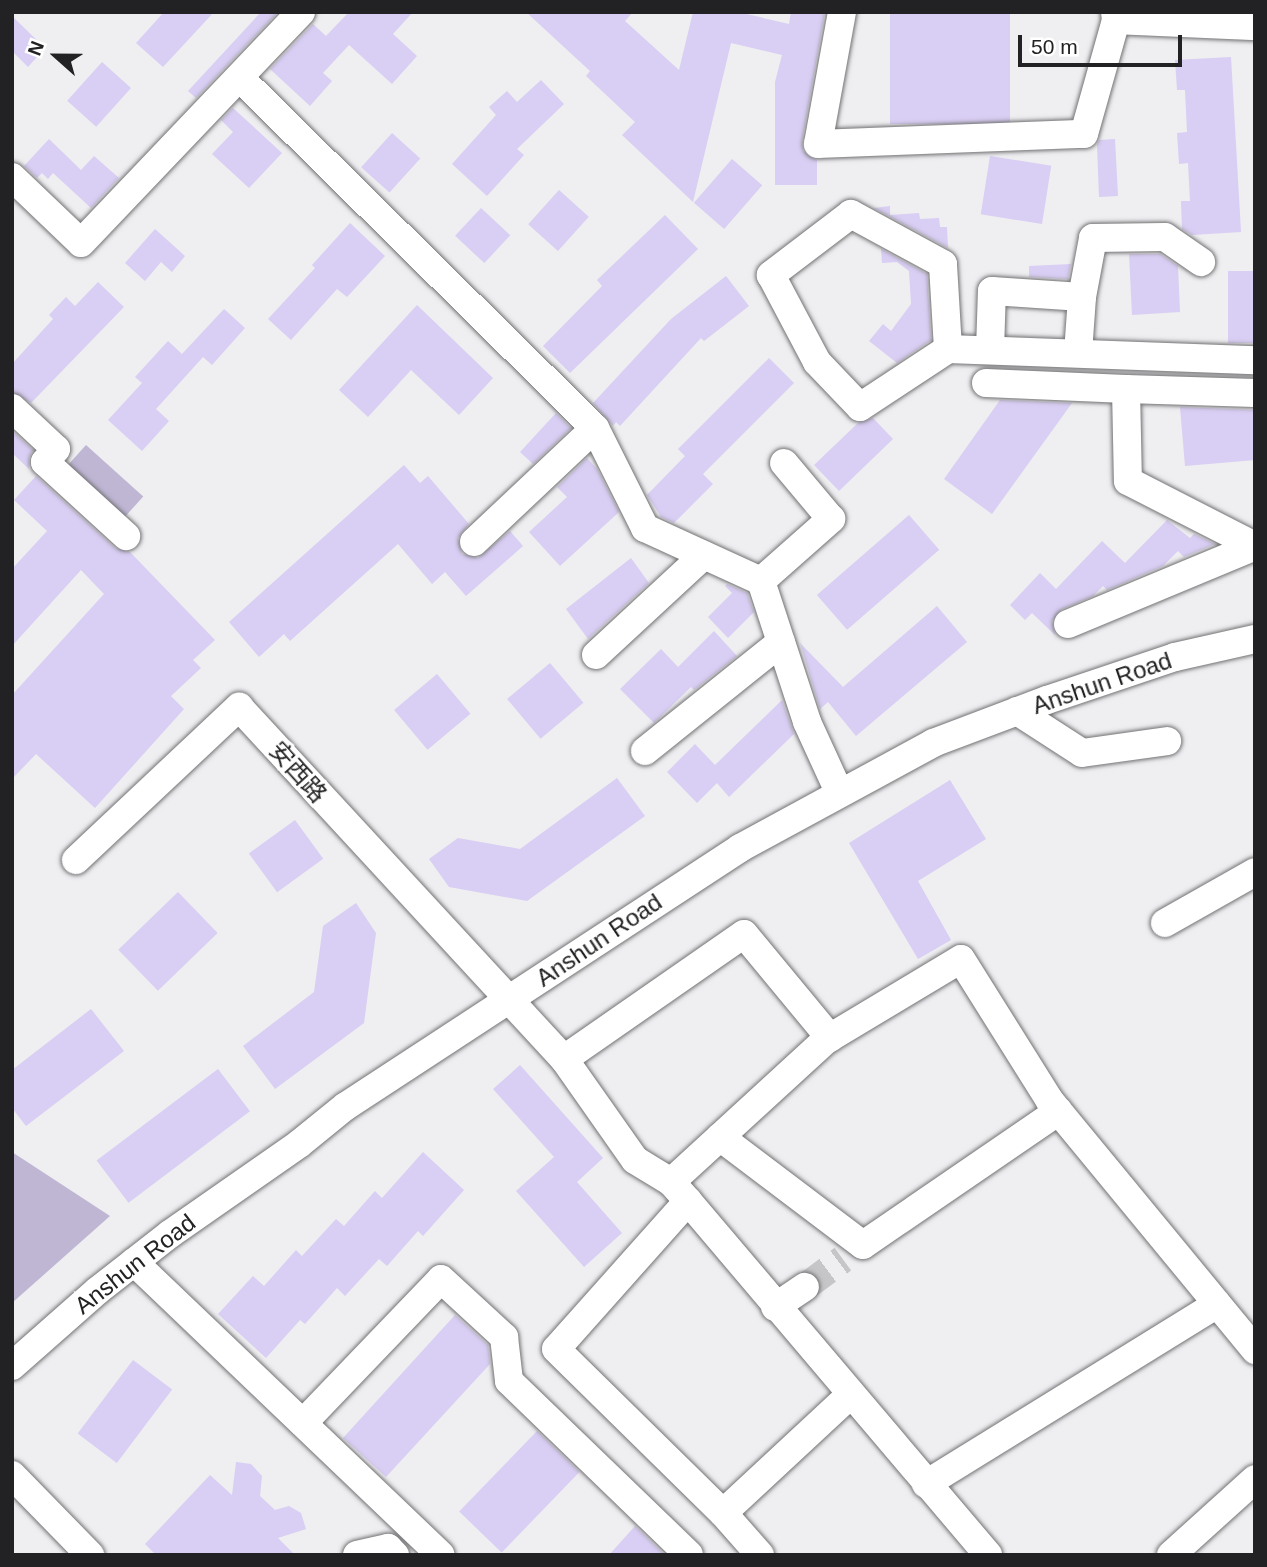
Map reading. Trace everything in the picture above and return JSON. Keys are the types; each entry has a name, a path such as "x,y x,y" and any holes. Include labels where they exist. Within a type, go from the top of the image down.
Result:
{"street":[{"path":"12,177 81,243 300,12"},
{"path":"842,12 818,144 1084,134 1116,16 1255,26"},
{"path":"239,77 595,428 645,528 761,581 807,722 839,792"},
{"path":"948,349 943,264 851,214 771,275 817,362 860,407 948,349 1255,360"},
{"path":"1078,353 1082,297 1093,238 1165,237 1201,262"},
{"path":"990,350 992,291 1082,297"},
{"path":"986,383 1255,393"},
{"path":"1126,388 1128,481 1255,546"},
{"path":"12,408 56,449 45,462 126,536"},
{"path":"474,542 595,428"},
{"path":"761,581 831,519 784,463"},
{"path":"1068,624 1255,546"},
{"path":"596,655 704,555"},
{"name":"Anshun Road","path":"12,1366 134,1262 299,1144 345,1106 508,1002 673,889 839,792 933,743 1175,657 1255,639"},
{"path":"645,751 781,642"},
{"name":"安西路","path":"76,860 239,707 508,1002"},
{"path":"1017,711 1082,753 1167,741"},
{"path":"1165,923 1255,872"},
{"path":"564,1059 744,934 830,1038"},
{"path":"760,1555 723,1513 556,1349 720,1137 830,1038 961,959 1059,1111 1255,1350"},
{"path":"508,1002 564,1059 635,1160 680,1192 988,1555"},
{"path":"720,1137 853,1252 1059,1111"},
{"path":"134,1262 441,1555"},
{"path":"303,1423 441,1279 505,1337 509,1381 689,1555"},
{"path":"775,1307 805,1287"},
{"path":"926,1484 1217,1304"},
{"path":"723,1513 850,1395"},
{"path":"12,1475 90,1555"},
{"path":"1171,1555 1255,1479"},
{"path":"357,1555 388,1548 395,1555"}],"shaded area":[{"path":"86,445 143,497 122,520 65,468"},
{"path":"12,1152 110,1216 12,1303"}],"building":[{"path":"164,12 214,12 163,67 136,43"},
{"path":"261,12 278,12 196,98 188,91"},
{"path":"349,12 413,12 393,34 417,56 392,84 349,45 323,73 332,81 310,106 270,69 313,24 326,36"},
{"path":"526,12 633,12 625,21 679,70 693,12 738,12 789,24 791,12 825,12 802,141 803,151 817,160 817,185 775,185 775,82 782,55 731,43 693,202 622,135 635,122 586,76 590,71"},
{"path":"890,12 1010,12 1010,124 890,124"},
{"path":"12,16 45,48 28,67 12,51"},
{"path":"1231,57 1241,232 1192,235 1182,229 1181,201 1190,201 1188,163 1179,164 1177,133 1187,132 1185,90 1177,90 1175,60"},
{"path":"102,62 131,88 96,127 67,101"},
{"path":"541,80 564,104 517,149 524,155 487,196 452,164 496,115 489,107 507,91 517,102"},
{"path":"233,108 282,153 249,188 212,154 233,132 221,120"},
{"path":"392,133 420,158 389,193 361,167"},
{"path":"49,139 81,170 94,156 119,178 91,208 53,173 48,179 42,173 37,178 24,166"},
{"path":"1115,139 1118,196 1099,197 1097,144 1099,140"},
{"path":"990,156 1051,166 1042,224 981,214"},
{"path":"732,159 762,185 724,229 694,203"},
{"path":"559,190 589,217 558,251 528,224"},
{"path":"890,206 890,215 919,213 920,219 939,218 940,227 947,227 948,248 874,208"},
{"path":"481,208 510,235 484,263 455,236"},
{"path":"665,215 698,249 570,373 543,346 602,286 597,280"},
{"path":"350,223 385,256 347,297 337,289 291,340 268,319 315,268 312,265"},
{"path":"155,229 185,256 172,272 161,262 145,281 125,263"},
{"path":"881,249 927,274 931,340 897,363 869,341 883,324 891,331 911,304 909,271 897,262 882,263"},
{"path":"1129,254 1160,254 1178,266 1180,312 1132,315"},
{"path":"1071,264 1068,279 1029,277 1029,266"},
{"path":"1228,271 1255,271 1255,343 1228,343"},
{"path":"726,276 749,306 704,341 701,338 620,426 616,422 613,426 593,403 671,319"},
{"path":"98,282 124,307 31,403 12,392 12,364 53,319 49,315 66,297 75,306"},
{"path":"417,305 493,378 459,415 411,370 368,417 339,390"},
{"path":"224,309 245,328 212,365 203,357 156,409 169,421 142,451 108,420 142,383 135,377 168,341 182,354"},
{"path":"769,358 794,383 703,474 713,484 674,523 661,517 647,495 685,456 678,449"},
{"path":"1000,400 1072,403 992,514 944,479"},
{"path":"1180,407 1255,410 1255,460 1185,466"},
{"path":"556,413 571,428 533,464 520,452"},
{"path":"873,418 893,439 839,491 814,465 858,423"},
{"path":"12,431 33,450 29,458 29,469 12,453"},
{"path":"587,458 597,469 619,512 560,566 529,532 567,497 557,487"},
{"path":"404,465 420,483 428,476 469,524 458,538 462,554 478,558 510,531 523,546 466,596 445,572 432,584 398,544 290,641 284,634 259,657 229,622"},
{"path":"36,476 115,548 130,552 215,640 193,660 201,668 171,696 184,709 95,808 36,754 12,779 12,695 104,594 81,570 12,646 12,569 47,531 14,500"},
{"path":"909,515 939,550 847,630 817,595"},
{"path":"1167,520 1190,538 1194,534 1215,544 1184,557 1178,551 1163,566 1107,590 1103,586 1093,596 1062,609 1052,621 1055,635 1032,613 1025,620 1010,605 1040,573 1056,589 1102,541 1125,563"},
{"path":"631,558 649,583 588,639 566,609"},
{"path":"727,584 747,593 754,612 728,638 708,617 732,593 725,586"},
{"path":"937,606 967,642 856,736 828,702 820,709 800,643 843,687"},
{"path":"714,631 737,656 694,690 691,687 654,723 620,689 661,649 678,667"},
{"path":"550,663 583,703 541,739 507,699"},
{"path":"437,674 470,714 428,750 394,710"},
{"path":"782,700 794,734 729,797 717,783 697,803 667,772 695,744 715,765"},
{"path":"617,778 645,816 527,901 449,887 429,859 458,838 520,849"},
{"path":"950,780 986,839 918,881 951,940 918,959 849,843"},
{"path":"295,820 323,859 277,892 249,854"},
{"path":"178,892 218,933 158,991 118,950"},
{"path":"356,903 376,933 364,1023 275,1089 243,1046 314,992 323,926"},
{"path":"91,1009 124,1051 26,1126 12,1108 12,1070"},
{"path":"520,1065 603,1158 577,1182 622,1233 584,1267 516,1191 554,1157 493,1089"},
{"path":"218,1069 250,1111 129,1203 97,1160"},
{"path":"423,1152 464,1190 423,1236 418,1231 387,1266 379,1259 345,1296 337,1288 305,1324 300,1320 266,1358 218,1314 253,1276 264,1286 296,1250 302,1256 336,1219 344,1226 375,1191 382,1198"},
{"path":"455,1315 488,1345 490,1364 386,1477 343,1438"},
{"path":"133,1360 172,1389 117,1463 78,1433"},
{"path":"537,1431 579,1472 502,1553 459,1512"},
{"path":"236,1462 251,1464 262,1476 260,1496 275,1510 289,1506 301,1513 306,1529 278,1538 295,1555 156,1555 145,1544 210,1475 232,1495"},
{"path":"635,1526 665,1555 609,1555"}],"tunnel":[{"path":"805,1287 843,1259"}]}
